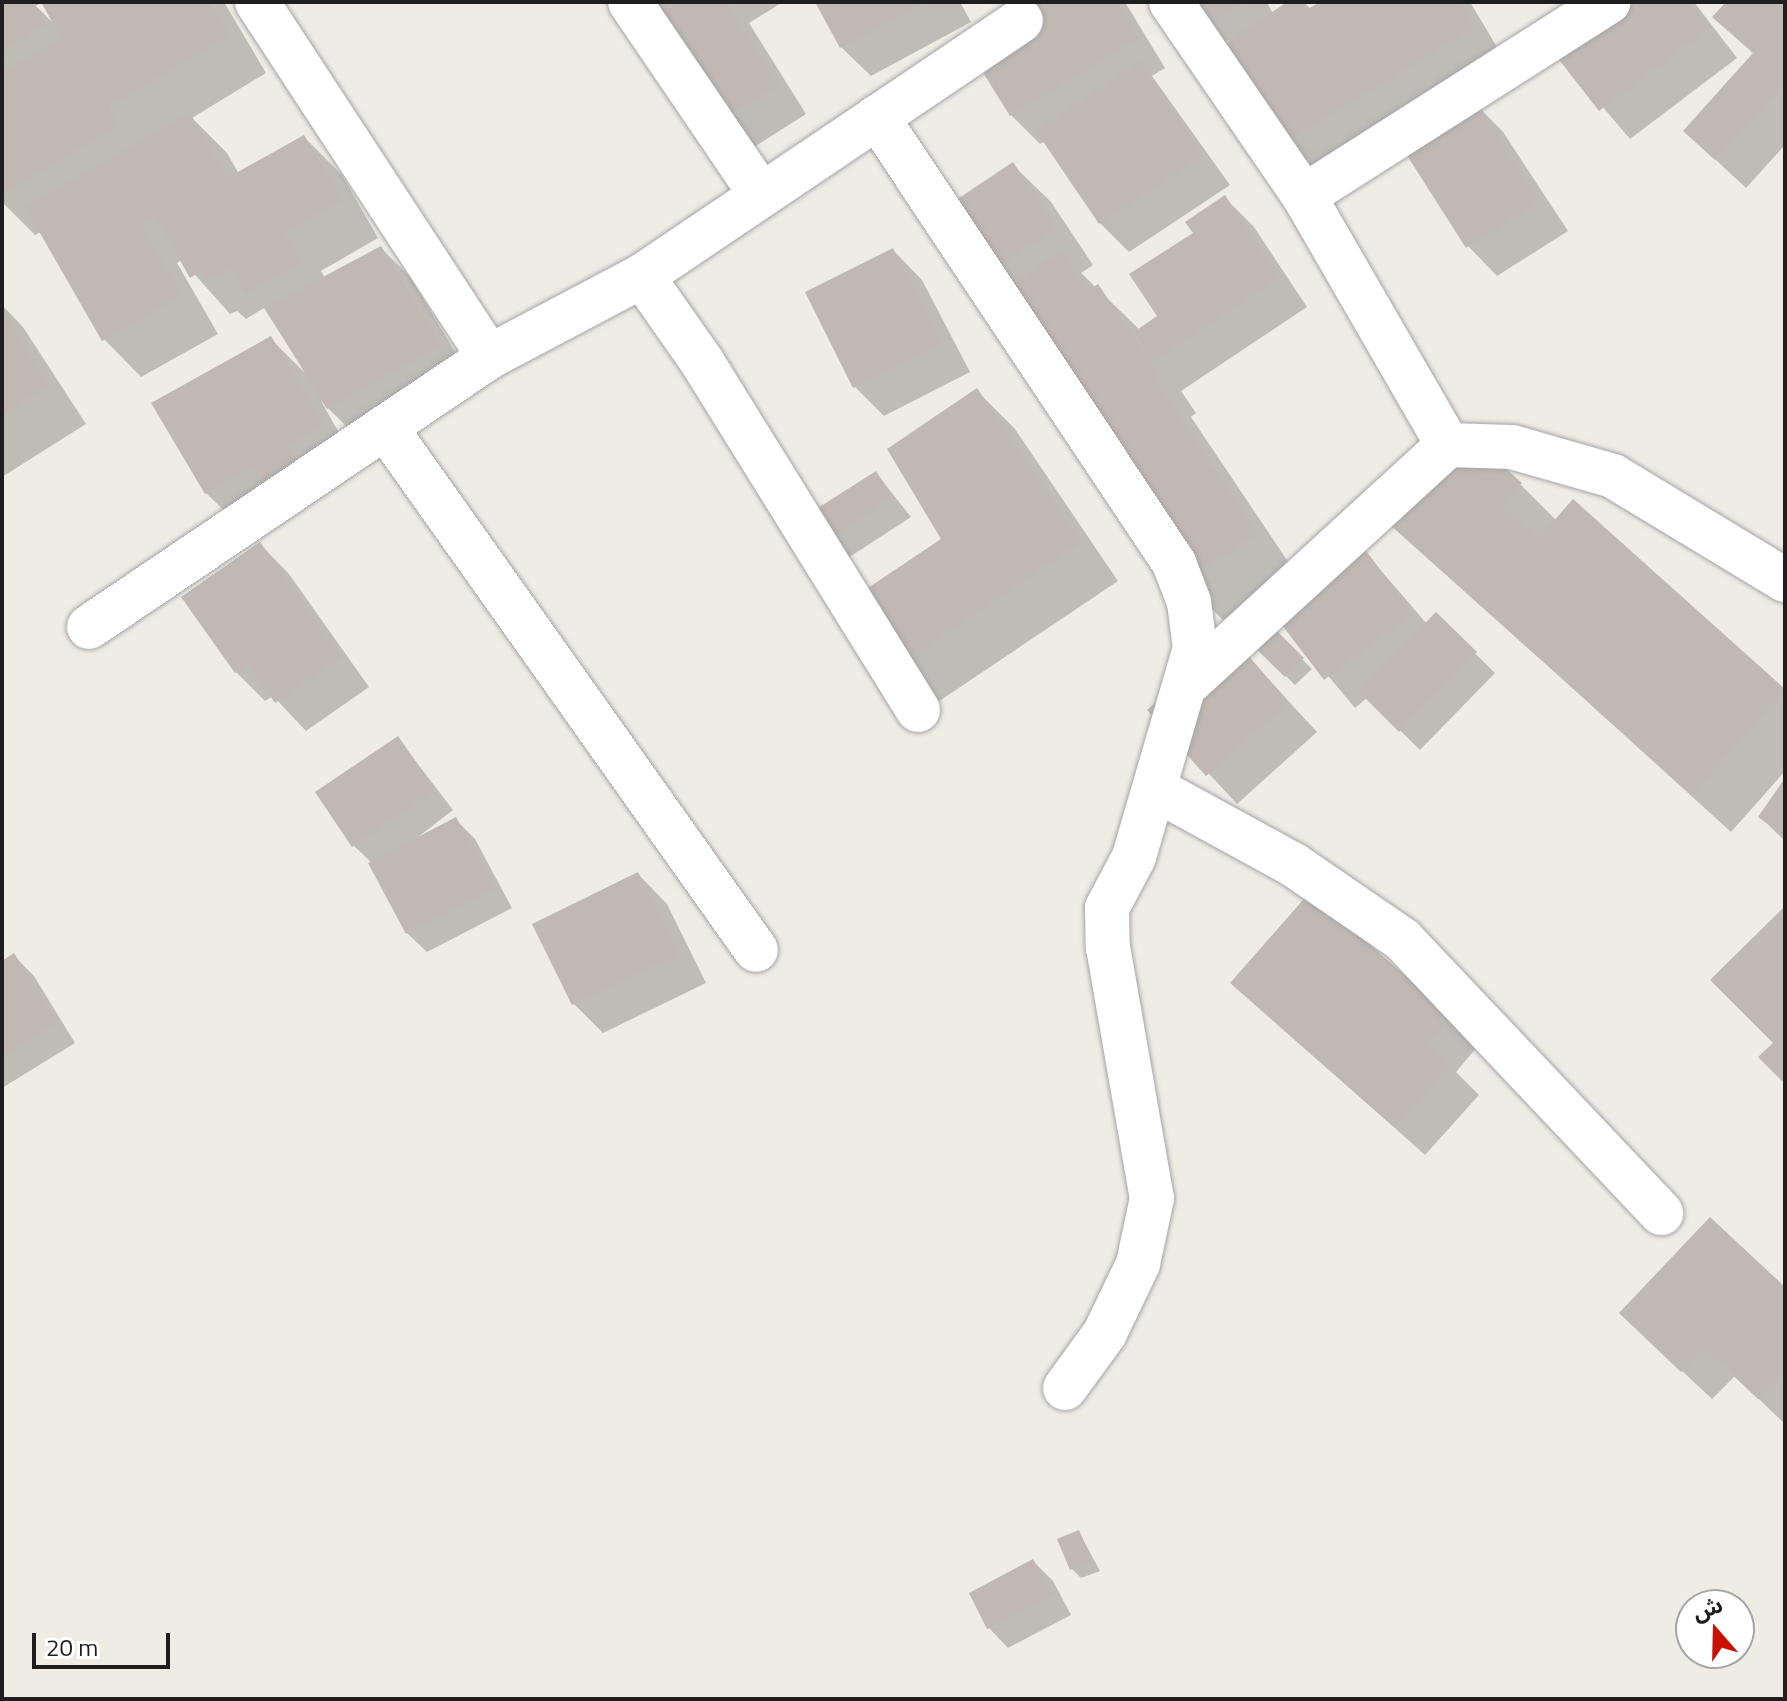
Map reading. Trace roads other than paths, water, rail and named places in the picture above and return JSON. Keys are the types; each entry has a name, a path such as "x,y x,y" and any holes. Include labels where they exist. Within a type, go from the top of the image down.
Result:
{"street":[{"path":"257,2 489,357"},
{"path":"630,2 761,195"},
{"path":"1171,2 1304,196 1448,445"},
{"path":"1304,196 1609,2"},
{"path":"89,627 489,357 642,276 877,117 1026,8"},
{"path":"877,117 1174,563 1189,602 1195,648 1185,686 1166,742 1157,790 1134,857 1107,908 1108,947 1152,1198 1138,1264 1105,1333 1065,1388"},
{"path":"642,276 703,363 918,710"},
{"path":"385,427 756,950"},
{"path":"1185,686 1448,445 1512,447 1613,476 1785,580"},
{"path":"1157,790 1294,865 1403,940 1661,1213"}]}
